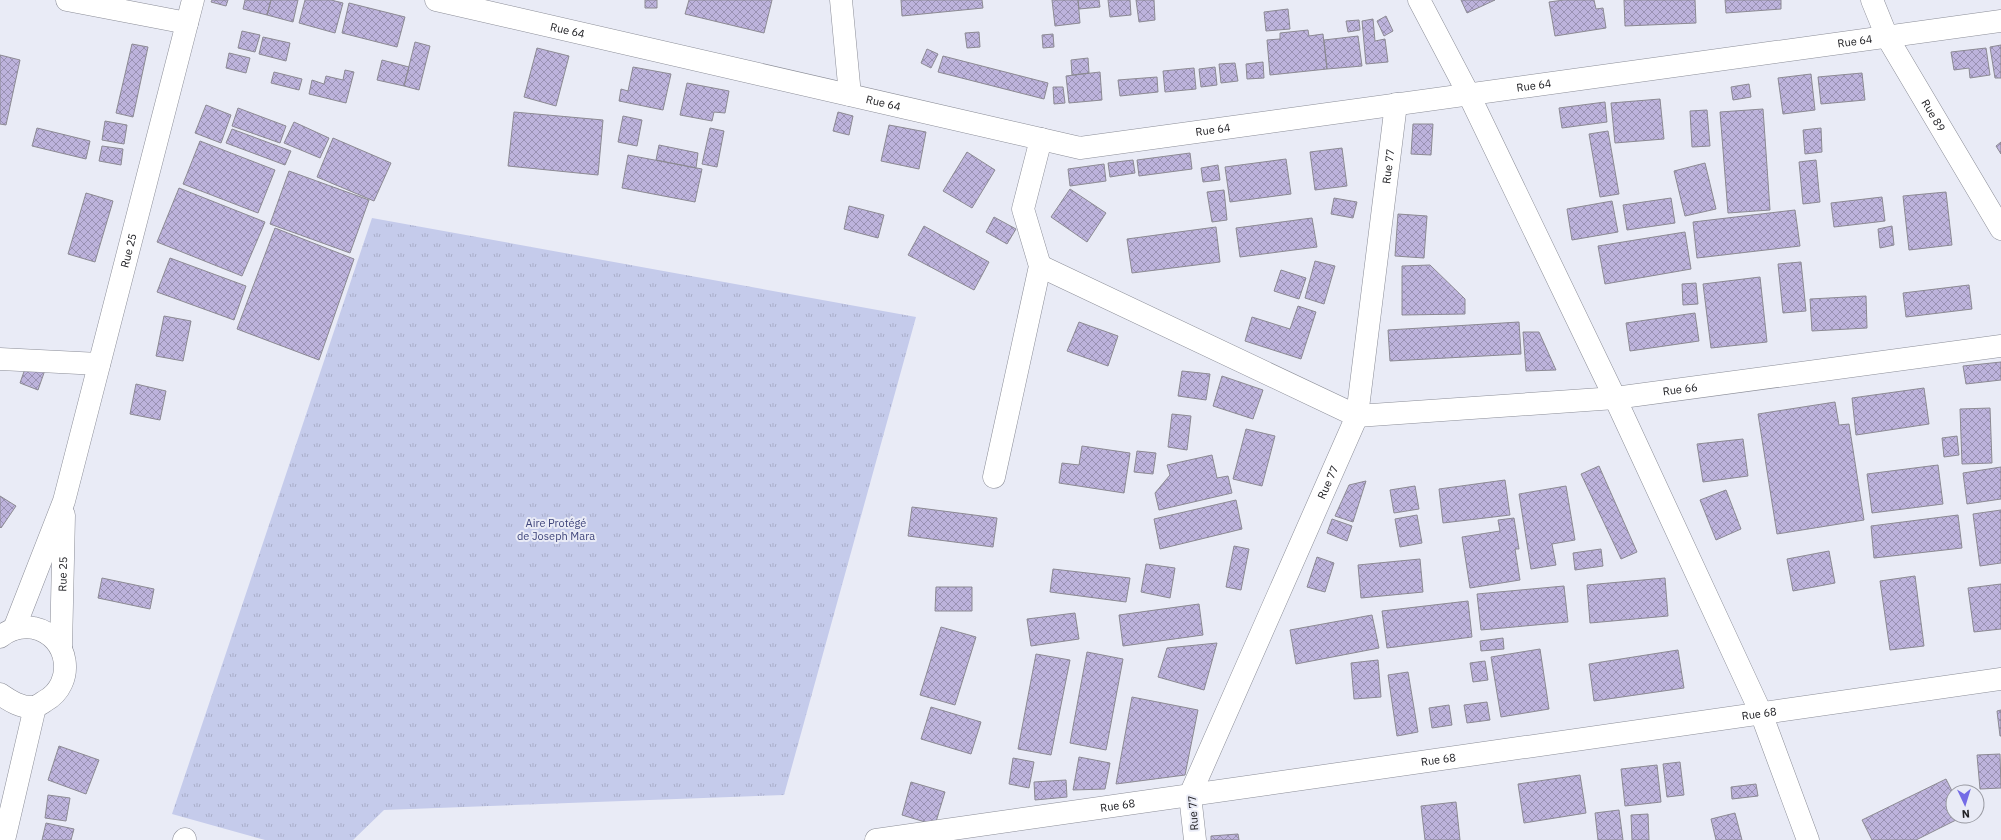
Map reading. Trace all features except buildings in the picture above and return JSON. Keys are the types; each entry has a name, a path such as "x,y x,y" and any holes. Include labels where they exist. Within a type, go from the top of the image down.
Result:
{"street":[{"path":"67,0 187,23"},
{"name":"Rue 25","path":"7,633 64,501 193,0"},
{"name":"Rue 64","path":"436,0 1080,148 2001,21"},
{"path":"841,0 850,95"},
{"path":"1418,0 1469,95 1615,398 1761,713 1808,840"},
{"name":"Rue 89","path":"1872,0 1887,37 2001,229"},
{"name":"Rue 77","path":"1195,840 1190,795 1357,416 1396,104"},
{"path":"994,477 1040,266 1023,209 1041,139"},
{"path":"1040,266 1357,416"},
{"name":"Rue 66","path":"1357,416 1615,398 2001,346"},
{"path":"0,359 99,364"},
{"name":"Rue 25","path":"35,707 50,698 60,686 65,674 65,660 62,647 64,501"},
{"path":"7,633 27,627 41,630 53,637 62,647"},
{"name":"Rue 68","path":"876,840 2001,679"},
{"path":"0,694 17,705 35,707 4,840"}],"green space":[{"name":"Aire Protégé de Joseph Mara","path":"372,218 916,317 784,795 384,810 353,840 265,840 172,814"}]}
